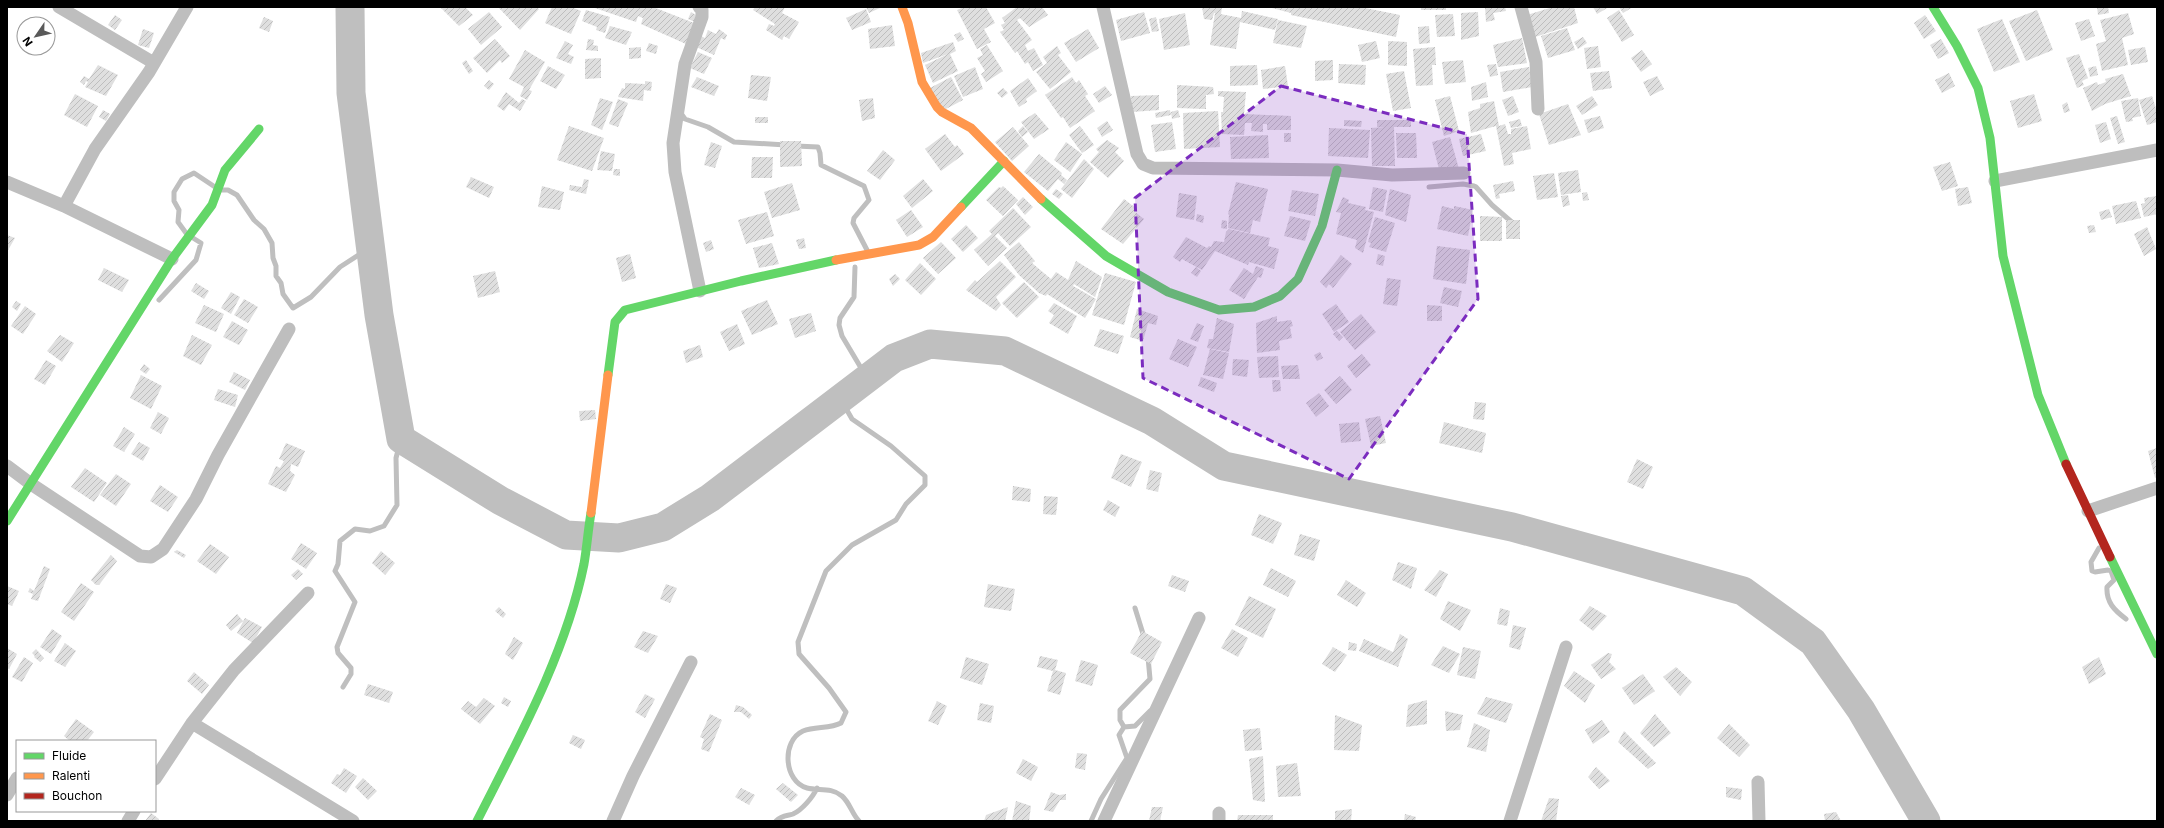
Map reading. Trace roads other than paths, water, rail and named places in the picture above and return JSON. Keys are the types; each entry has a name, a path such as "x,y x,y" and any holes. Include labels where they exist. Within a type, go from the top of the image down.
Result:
{"street":[{"path":"59,7 154,63"},
{"path":"64,206 96,149 154,63 187,7"},
{"path":"699,7 702,10 702,17 685,64 674,143 675,172 700,291"},
{"path":"902,7 908,23 922,82 932,101 942,112 971,128 1040,198 1106,256 1168,292 1219,310 1254,308 1280,296 1298,279 1322,226 1337,170"},
{"path":"1103,7 1137,154 1143,164 1153,168 1337,170 1392,175 1464,173"},
{"path":"1521,7 1536,62 1538,109"},
{"path":"1933,7 1957,46 1978,88 1990,138 2003,256 2038,395 2070,473 2157,654"},
{"path":"7,521 172,259 212,205 225,170 259,129"},
{"path":"1995,181 2157,150"},
{"path":"477,821 532,712 564,633 584,564 588,538 589,511 617,318 625,310 700,291 855,256 903,249 919,245 933,237 1004,161"},
{"path":"7,182 64,206 172,259"},
{"path":"7,466 31,484 140,556 151,557 163,549 196,499 218,454 289,329"},
{"path":"2088,511 2157,488"},
{"path":"156,777 192,722 234,670 308,593"},
{"path":"1104,821 1199,618"},
{"path":"1510,821 1566,647"},
{"path":"613,821 633,776 691,662"},
{"path":"192,722 353,821"},
{"path":"7,795 16,780"},
{"path":"1758,782 1759,821"},
{"path":"128,821 133,812"}],"waterway":[{"path":"350,7 351,93 379,315 401,439 501,501 566,535 619,538 663,527 710,498 894,358 930,344 1005,351 1152,421 1224,466 1512,527 1743,591 1813,642 1861,710 1926,821"},
{"path":"680,112 685,119 708,127 734,142 786,145"},
{"path":"796,146 818,147 821,165 864,186 869,200 854,218 853,223 867,250"},
{"path":"186,233 178,222 179,210 174,201 174,192 182,179 194,173 215,187"},
{"path":"1429,187 1463,184 1474,186"},
{"path":"1476,187 1492,205 1514,224"},
{"path":"222,190 228,190 237,195 254,220 264,229 272,243 273,258 276,266 276,276 281,283 283,294 293,308 311,297 340,267 371,247"},
{"path":"159,300 196,260 201,243 193,238"},
{"path":"855,267 854,297 840,318 839,325 842,336 867,378"},
{"path":"840,398 852,419 891,446 925,476 925,485 906,504 896,520 852,545 826,571 798,642 799,654 829,688 846,712 841,723 837,725 808,729 796,736 791,743 789,752 788,761 790,770 799,784 807,788 829,790 838,793 847,802 859,821"},
{"path":"343,687 351,674 351,668 338,653 337,647 355,602 335,571 338,564 340,541 355,529 370,531 384,526 397,505 396,458 401,439"},
{"path":"2099,548 2091,562 2092,571 2111,571 2114,580 2107,587 2109,601 2114,609 2126,619"},
{"path":"1135,608 1144,637"},
{"path":"1124,727 1120,720 1120,710 1150,679 1148,657"},
{"path":"1091,821 1101,799 1127,758 1119,735 1124,727 1135,726 1150,711"},
{"path":"776,821 784,816 793,814 800,810 817,788"}]}
